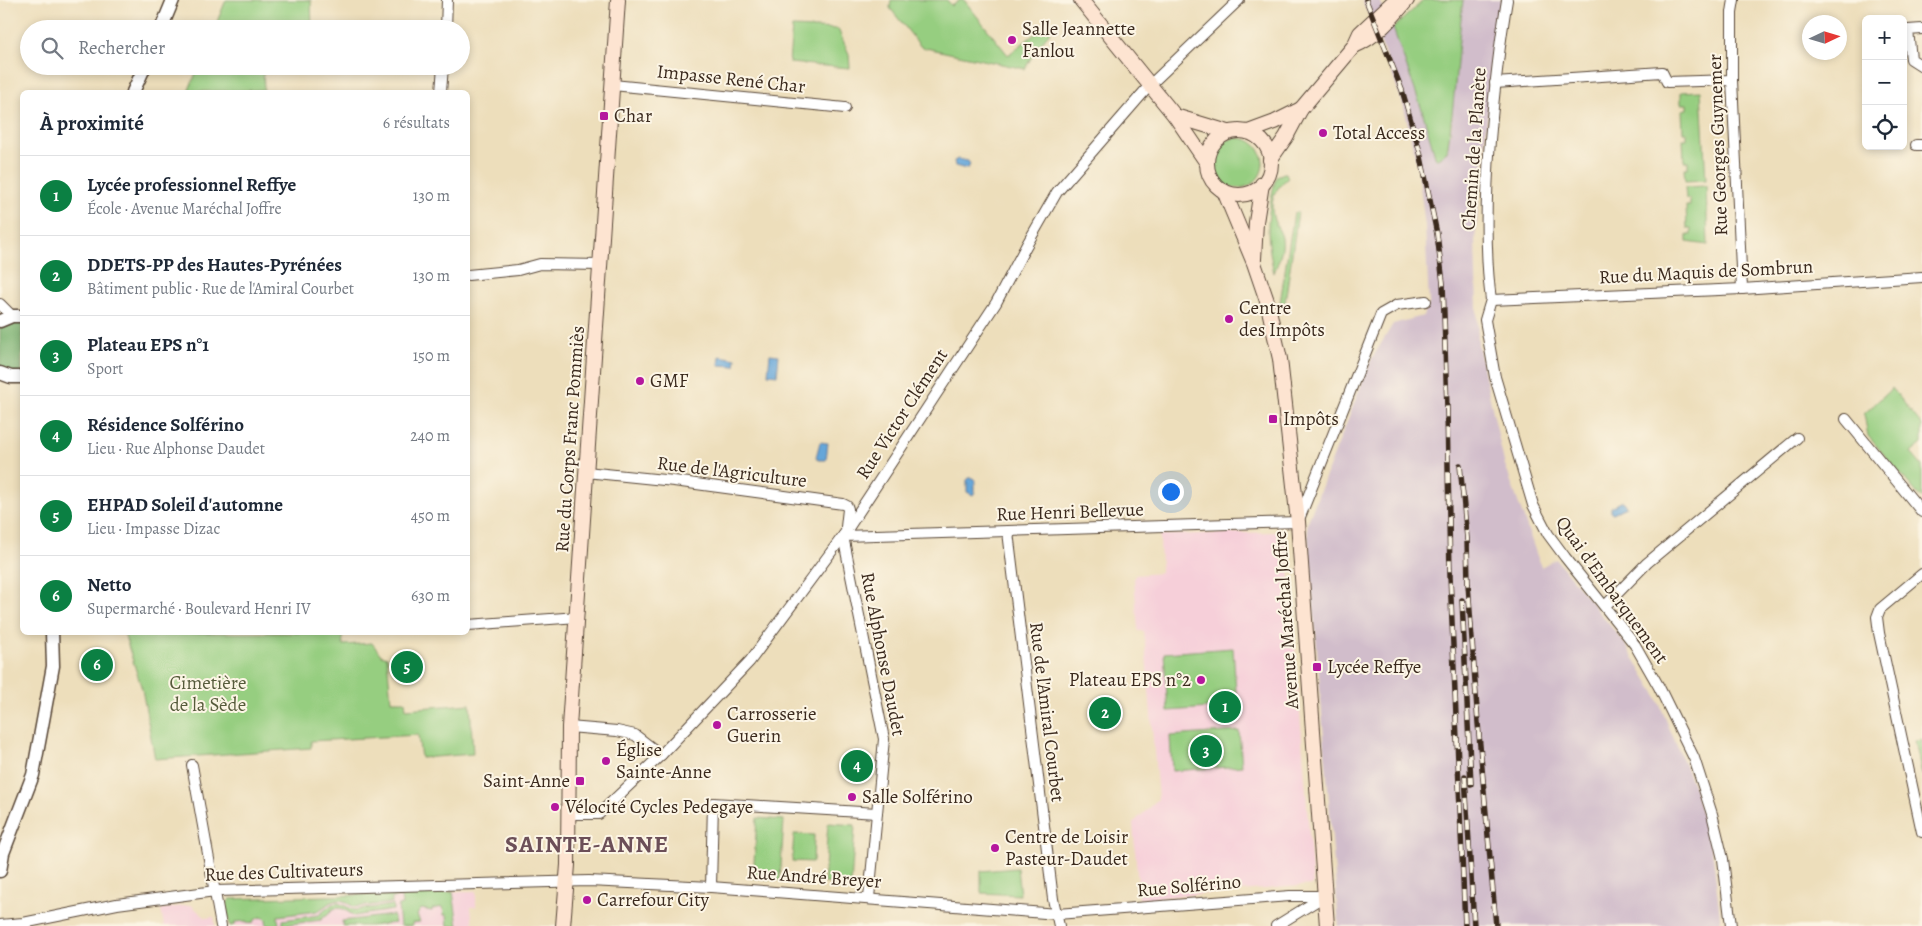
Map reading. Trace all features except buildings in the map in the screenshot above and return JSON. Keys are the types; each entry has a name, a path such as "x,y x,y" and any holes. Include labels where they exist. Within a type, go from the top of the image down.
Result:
{"main road":[{"name":"Rue du Corps Franc Pommiès","path":"563,926 567,881 569,727 578,617 618,0"},
{"path":"1081,0 1175,116 1207,163"},
{"path":"1270,160 1286,137 1301,109 1354,46 1360,33 1395,0"},
{"path":"1354,46 1368,41 1407,0"},
{"path":"1248,132 1301,109"},
{"path":"1175,116 1228,132 1248,132 1256,136 1263,143 1270,160 1269,173 1262,184 1254,191 1244,194 1224,191"},
{"path":"1228,132 1213,144 1208,153 1207,163 1211,179 1224,191 1268,301 1280,358 1298,522"},
{"path":"1256,268 1256,222 1262,184"},
{"name":"Avenue Maréchal Joffre","path":"1298,522 1327,926"}],"street":[{"path":"165,20 173,0"},
{"path":"446,20 447,0"},
{"name":"Rue Victor Clément","path":"568,814 599,814 661,755 750,661 844,533 996,303 1056,192 1150,85 1239,0"},
{"name":"Chemin de la Planète","path":"1491,300 1486,242 1487,176 1495,83 1507,0"},
{"name":"Rue Georges Guynemer","path":"1734,0 1732,12 1732,80 1742,290"},
{"path":"1922,29 1908,30 1911,59 1922,66"},
{"path":"1495,83 1662,72 1667,82 1732,80"},
{"path":"134,90 140,75"},
{"path":"441,90 442,75"},
{"name":"Impasse René Char","path":"613,84 845,108"},
{"path":"470,274 518,270 540,264 601,265"},
{"name":"Rue du Maquis de Sombrun","path":"1491,300 1742,290 1922,277"},
{"name":"Avenue Maréchal Joffre","path":"1298,522 1381,314 1397,305 1426,300"},
{"name":"Quai d'Embarquement","path":"1491,300 1484,320 1495,377 1533,505 1554,542 1635,645 1659,686 1694,758 1712,814 1723,859 1731,926"},
{"path":"0,304 15,316"},
{"path":"0,373 20,379"},
{"path":"1846,419 1922,512"},
{"path":"1604,606 1647,563 1797,438"},
{"name":"Rue de l'Agriculture","path":"586,472 674,481 843,504 848,506 844,533"},
{"name":"Rue Henri Bellevue","path":"844,533 1008,532 1298,522"},
{"name":"Rue de l'Amiral Courbet","path":"1008,532 1053,900 1059,926"},
{"name":"Rue Alphonse Daudet","path":"844,533 884,739 869,898"},
{"path":"1922,574 1880,609 1877,617 1884,659 1922,832"},
{"path":"470,625 578,617"},
{"path":"0,872 2,854 33,775 53,666 52,635"},
{"path":"569,727 617,731 635,735 661,755"},
{"path":"192,765 221,926"},
{"path":"711,887 714,803 877,813"},
{"name":"Rue André Breyer","path":"567,881 711,887 1057,914"},
{"name":"Rue des Cultivateurs","path":"1,924 23,923 126,902 215,892 290,888 567,881"},
{"name":"Rue Solférino","path":"1057,914 1290,896 1324,896"},
{"path":"1276,926 1324,896"}],"shaded area":[{"path":"1362,0 1380,0 1393,28 1422,110 1436,159 1447,152 1452,123 1455,62 1463,0 1502,0 1496,31 1475,239 1478,344 1504,462 1541,567 1556,559 1625,644 1655,693 1695,790 1713,856 1721,926 1339,926 1307,524 1371,360 1393,324 1423,316 1429,304 1425,226 1418,170 1404,107 1382,46"},
{"path":"1277,532 1287,541 1313,885 1139,899 1133,823 1158,799 1144,631 1138,631 1135,575 1161,573 1160,535"},
{"path":"476,891 476,907 471,907 473,926 230,926 226,905 230,899"},
{"path":"191,905 206,918 214,917 215,926 164,926 161,909"}],"green space":[{"path":"226,0 311,0 312,20 218,20"},
{"path":"891,0 947,0 952,6 960,0 964,0 1008,55 1046,25 1051,31 1036,49 1025,69 921,47 890,8"},
{"path":"1424,0 1463,0 1447,152 1436,159 1422,110 1393,28"},
{"path":"792,27 838,29 849,54 850,68 789,63"},
{"path":"195,75 263,75 264,90 189,90"},
{"path":"1701,91 1706,180 1685,181 1684,168 1688,168 1688,161 1684,161 1683,139 1687,139 1687,132 1683,132 1682,110 1687,109 1687,104 1681,104 1681,92"},
{"path":"1233,138 1243,138 1256,145 1263,158 1263,168 1256,181 1243,188 1233,188 1224,184 1217,177 1213,168 1213,158 1217,149 1224,142"},
{"path":"1286,173 1288,178 1276,191 1272,207 1274,220 1282,242 1280,256 1274,273 1268,237 1270,206 1277,176"},
{"path":"1706,186 1708,245 1687,242 1687,235 1691,235 1691,228 1687,228 1686,206 1690,206 1690,199 1686,199 1685,187"},
{"path":"1298,212 1285,303 1280,303 1294,213"},
{"path":"8,323 20,323 20,373 16,374 0,367 0,328"},
{"path":"1892,388 1922,425 1922,444 1911,453 1922,466 1922,499 1868,436 1864,414"},
{"name":"Cimetière de la Sède","path":"125,635 342,635 343,645 372,643 381,655 387,657 391,701 405,701 406,709 470,704 473,754 421,758 418,735 311,741 311,748 155,759 142,689"},
{"name":"Plateau EPS n°2","path":"1233,648 1237,706 1168,711 1164,653"},
{"path":"1239,731 1242,766 1172,771 1170,736"},
{"path":"1922,740 1922,775 1915,741"},
{"path":"757,818 784,820 780,880 753,878"},
{"path":"828,823 855,825 851,885 824,883"},
{"path":"794,834 814,835 813,862 792,861"},
{"path":"1017,868 1020,895 981,893 981,871"},
{"path":"453,892 458,926 448,926 447,915 444,915 443,907 432,909 432,911 421,909 417,915 420,922 412,923 412,926 400,926 398,906 402,905 401,897 392,898 392,903 354,907 339,900 331,902 318,911 278,916 279,926 267,926 266,919 261,917 254,922 235,922 235,925 230,926 226,905 230,899"},
{"path":"339,903 354,910 393,905 393,910 354,916 344,909 338,908 333,909 321,920 283,925 283,920 319,915 332,904"},
{"path":"393,915 395,923 370,926 343,926 342,921"}],"water":[{"path":"958,159 968,161 969,167 966,169 955,166 954,161"},
{"path":"770,354 779,355 777,375 768,374"},
{"path":"720,356 736,359 735,366 719,365"},
{"path":"820,442 828,443 826,460 818,460 816,457"},
{"path":"969,478 975,480 975,492 973,495 967,492 967,480"},
{"path":"1623,501 1626,507 1613,513 1611,512 1611,507"}],"railway":[{"path":"1366,0 1402,90 1420,152 1437,234 1443,283 1450,575 1465,926"},
{"path":"1460,465 1467,538 1468,584 1478,723 1496,926"},
{"path":"1462,600 1471,784"},
{"path":"1465,776 1474,926"}],"place":[{"name":"Salle Jeannette Fanlou","path":"1012,40"},
{"name":"Char","path":"604,116"},
{"name":"Total Access","path":"1323,133"},
{"name":"Centre des Impôts","path":"1229,319"},
{"name":"GMF","path":"640,381"},
{"name":"Impôts","path":"1273,419"},
{"name":"Netto","path":"97,665"},
{"name":"EHPAD Soleil d'automne","path":"407,667"},
{"name":"Lycée Reffye","path":"1317,667"},
{"name":"Plateau EPS n°2","path":"1201,680"},
{"name":"Lycée professionnel Reffye","path":"1225,707"},
{"name":"DDETS-PP des Hautes-Pyrénées","path":"1105,713"},
{"name":"Carrosserie Guerin","path":"717,725"},
{"name":"Plateau EPS n°1","path":"1206,751"},
{"name":"Église Sainte-Anne","path":"606,761"},
{"name":"Résidence Solférino","path":"857,766"},
{"name":"Saint-Anne","path":"580,781"},
{"name":"Salle Solférino","path":"852,797"},
{"name":"Vélocité Cycles Pedegaye","path":"555,807"},
{"name":"Centre de Loisir Pasteur-Daudet","path":"995,848"},
{"name":"Carrefour City","path":"587,900"}],"district":[{"name":"SAINTE-ANNE","path":"587,844"}]}
